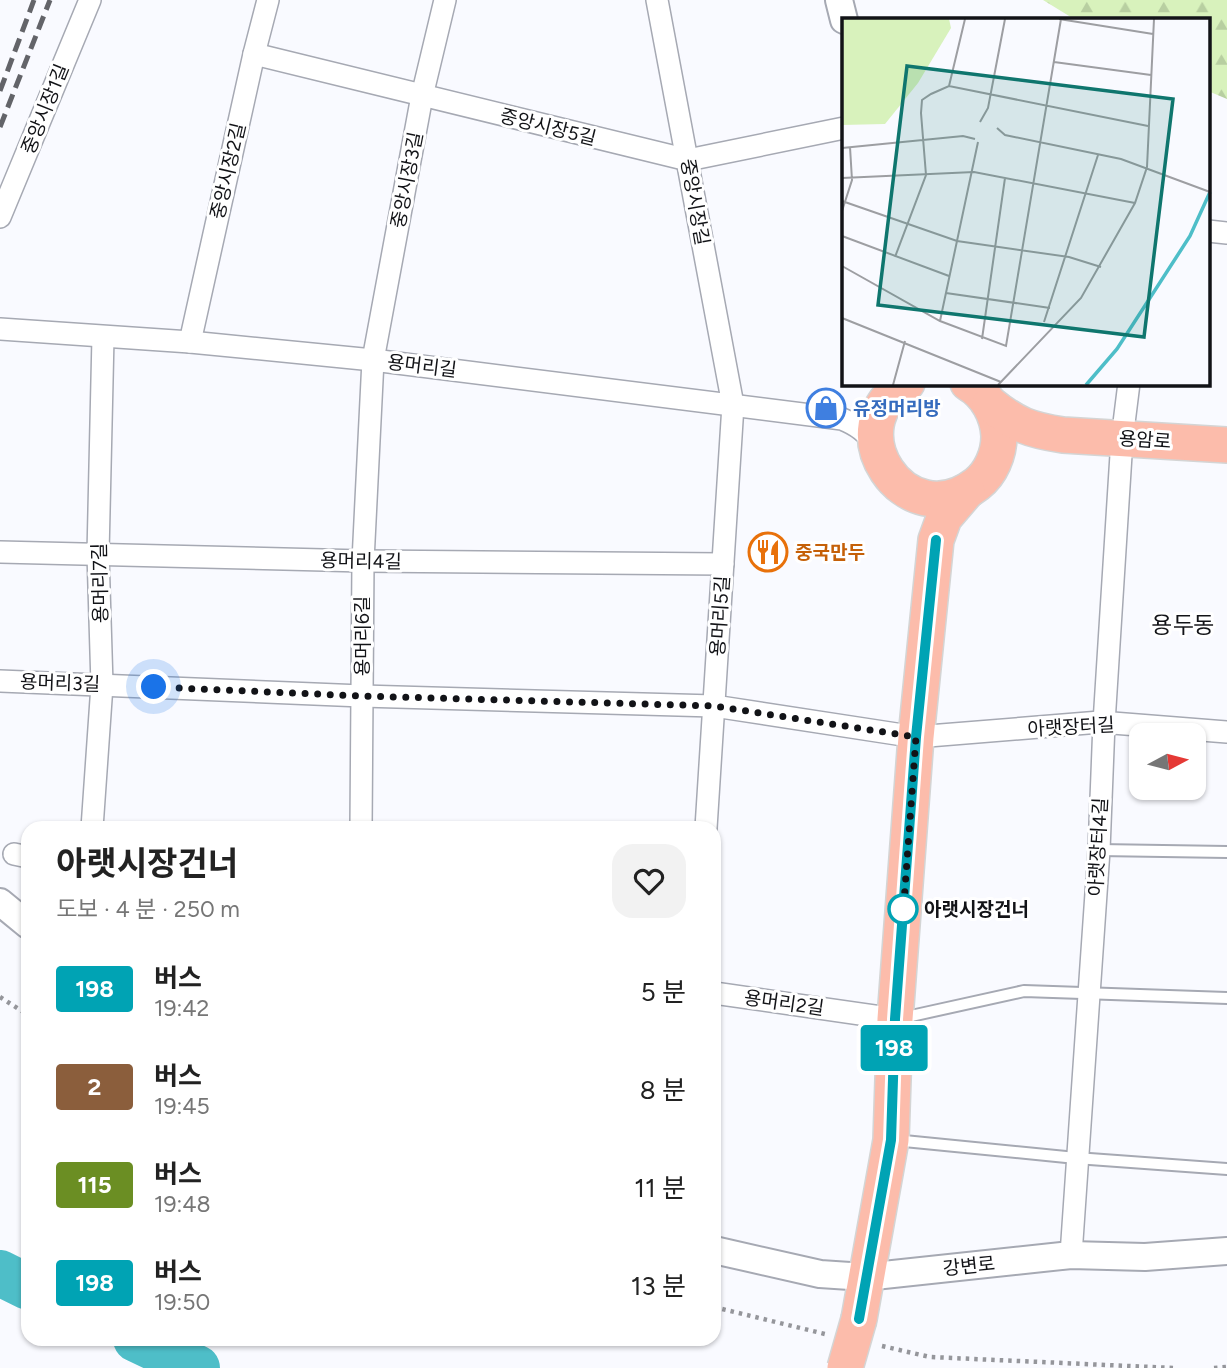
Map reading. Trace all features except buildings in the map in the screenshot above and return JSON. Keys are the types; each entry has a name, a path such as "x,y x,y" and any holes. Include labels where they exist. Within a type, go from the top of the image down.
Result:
{"main road":[{"path":"897,390 877,424 876,445 882,465 894,481 921,505 929,517 936,540"},
{"path":"979,394 1006,417 1023,427 1063,435"},
{"path":"979,394 998,423 999,444 993,463"},
{"name":"용암로","path":"1063,435 1227,445"},
{"path":"855,1342 891,1140 895,1019 916,737 936,540 944,518 967,491 982,479 993,463 1014,446 1032,439 1063,435"},
{"path":"910,493 929,498 948,498 967,491"}],"street":[{"name":"중앙시장1길","path":"0,217 90,0"},
{"name":"중앙시장2길","path":"190,342 268,0"},
{"name":"중앙시장3길","path":"373,360 422,96 445,0"},
{"name":"중앙시장길","path":"657,0 733,405"},
{"path":"839,0 844,18"},
{"name":"중앙시장5길","path":"254,54 688,160 842,128"},
{"name":"용머리길","path":"0,329 190,342 373,360 842,419 857,425 876,445"},
{"name":"용머리7길","path":"92,821 102,685 98,554 103,337"},
{"name":"용머리6길","path":"361,821 363,561 373,360"},
{"name":"아랫장터4길","path":"1071,1255 1099,850 1104,723 1122,439 1129,385"},
{"name":"용머리길","path":"842,419 862,414 897,390"},
{"name":"용머리5길","path":"706,821 733,405"},
{"name":"용머리4길","path":"0,552 363,561 723,564"},
{"name":"용머리3길","path":"0,681 362,696 714,706 916,737"},
{"name":"아랫장터길","path":"916,737 1104,723 1227,732"},
{"path":"0,902 21,919"},
{"name":"용머리2길","path":"721,994 895,1019"},
{"name":"강변로","path":"721,1252 820,1274 865,1277 1071,1255 1145,1257 1227,1251"}],"lane":[{"path":"1099,850 1227,852"},
{"path":"895,1019 1024,990 1227,998"},
{"path":"891,1140 1227,1169"}],"path":[{"path":"0,997 21,1010"},
{"path":"721,1309 855,1342 930,1357 1173,1368"},
{"path":"1214,1368 1227,1367"}],"green space":[{"path":"1043,0 1227,0 1227,99 1210,92 1210,18 1072,18"}],"waterway":[{"path":"0,1273 21,1284"},
{"path":"151,1346 197,1368"}],"railway":[{"path":"0,91 34,0"},
{"path":"0,127 50,0"}],"bus line":[{"name":"198","path":"859,1319 891,1140 895,1019 916,737 936,540"}],"place":[{"name":"유정머리방","path":"826,408"},
{"name":"중국만두","path":"768,552"},
{"name":"아랫시장건너","path":"903,909"}],"district":[{"name":"용두동","path":"1183,625"}],"route":[{"path":"154,687 714,706 916,737 903,916 903,909"}]}
